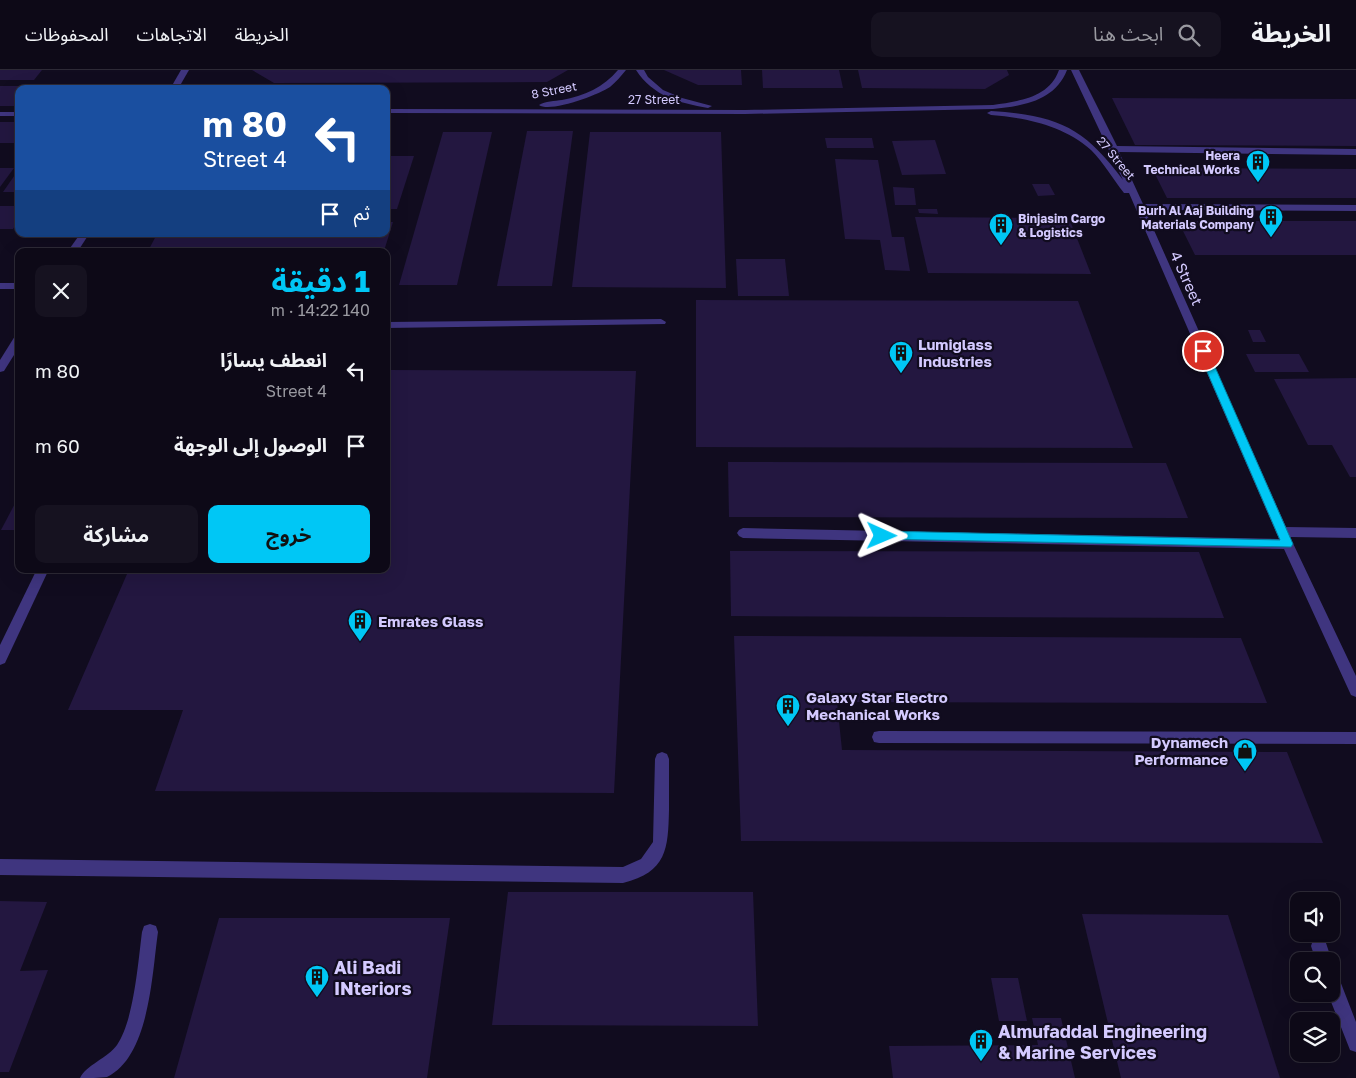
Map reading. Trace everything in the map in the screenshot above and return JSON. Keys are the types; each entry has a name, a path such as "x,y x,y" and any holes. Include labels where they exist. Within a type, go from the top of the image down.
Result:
{"street":[{"path":"176,85 185,70"},
{"name":"8 Street","path":"481,111 547,104 574,99 606,86 622,70"},
{"path":"640,70 649,82 668,95 695,104 745,112"},
{"name":"27 Street","path":"390,111 745,112 922,110 993,107 1027,101 1052,89 1061,78 1063,70"},
{"name":"4 Street","path":"1075,70 1114,149 1282,532 1356,691"},
{"name":"27 Street","path":"922,110 1018,115 1044,121 1068,130 1095,150 1140,207"},
{"path":"0,114 15,114"},
{"path":"1114,149 1356,152"},
{"path":"1140,207 1356,208"},
{"path":"75,248 82,237"},
{"path":"0,286 15,286"},
{"path":"390,325 661,322"},
{"path":"0,368 15,344"},
{"path":"1282,532 1356,533"},
{"path":"743,533 1288,544"},
{"path":"0,660 41,573"},
{"path":"879,737 1356,738"},
{"path":"0,867 623,875 636,873 656,855 661,843 662,759"},
{"path":"88,1078 107,1068 126,1047 135,1021 150,932"},
{"path":"1340,1002 1356,1044"}],"building":[{"path":"0,70 42,70 34,80 0,80"},
{"path":"252,70 568,70 547,82 274,83"},
{"path":"664,70 741,70 742,85 698,85"},
{"path":"762,70 839,70 843,88 763,88"},
{"path":"858,70 1007,70 1009,75 985,89 862,88"},
{"path":"0,86 15,86 15,106 0,106"},
{"path":"1112,98 1356,99 1356,146 1135,145"},
{"path":"0,122 15,122 15,143 0,143"},
{"path":"527,131 573,131 552,286 497,286"},
{"path":"443,132 492,132 457,285 399,285"},
{"path":"590,132 721,132 726,288 572,287"},
{"path":"825,138 872,138 874,148 827,148"},
{"path":"935,140 946,174 902,175 892,141"},
{"path":"390,156 414,156 397,209 390,209"},
{"path":"835,159 878,160 892,237 904,237 910,271 885,270 880,240 845,239"},
{"path":"0,168 14,168 0,187"},
{"name":"Heera Technical Works","path":"1152,168 1356,169 1356,198 1167,198"},
{"path":"15,175 15,192 3,192"},
{"path":"1032,184 1049,184 1055,195 1038,196"},
{"path":"893,187 914,188 916,205 895,205"},
{"path":"0,206 15,206 15,226 13,229 0,229"},
{"path":"918,209 937,209 938,214 919,213"},
{"name":"Binjasim Cargo & Logistics","path":"915,217 1069,218 1091,274 928,273"},
{"name":"Burh Al Aaj Building Materials Company","path":"1178,221 1356,221 1356,255 1195,255"},
{"path":"155,237 388,237 385,248 150,248"},
{"path":"736,259 785,259 789,296 738,296"},
{"name":"Lumiglass Industries","path":"696,300 1078,301 1133,448 696,447"},
{"path":"1248,330 1260,330 1266,342 1253,342"},
{"path":"1246,354 1299,354 1309,372 1255,372"},
{"name":"Emrates Glass","path":"390,370 636,371 614,793 155,791 183,710 68,710 127,574 390,573"},
{"path":"1356,378 1356,477 1350,477 1332,445 1308,445 1274,379"},
{"path":"728,462 1166,463 1188,518 729,517"},
{"path":"15,504 15,530 1,530"},
{"path":"730,551 1199,552 1224,618 731,616"},
{"name":"Galaxy Star Electro Mechanical Works","path":"734,636 1241,638 1267,703 837,702 842,750 1287,752 1323,843 741,841"},
{"path":"508,892 753,892 758,1026 492,1025"},
{"path":"0,901 47,902 20,971 48,970 9,1072 0,1072"},
{"path":"1082,914 1228,915 1280,1078 1121,1078"},
{"name":"Ali Badi INteriors","path":"219,918 450,918 427,1078 174,1078"},
{"path":"991,978 1018,978 1027,1021 999,1021"},
{"name":"Almufaddal Engineering & Marine Services","path":"1032,1018 1061,1018 1075,1078 893,1078 889,1046 1038,1045"}],"place":[{"name":"Heera Technical Works","path":"1258,183"},
{"name":"Burh Al Aaj Building Materials Company","path":"1271,238"},
{"name":"Binjasim Cargo & Logistics","path":"1001,246"},
{"name":"Lumiglass Industries","path":"901,374"},
{"name":"Emrates Glass","path":"360,642"},
{"name":"Galaxy Star Electro Mechanical Works","path":"788,727"},
{"name":"Dynamech Performance","path":"1245,772"},
{"name":"Ali Badi INteriors","path":"317,998"},
{"name":"Almufaddal Engineering & Marine Services","path":"981,1062"}],"route":[{"path":"882,536 1288,544 1203,351"}]}
